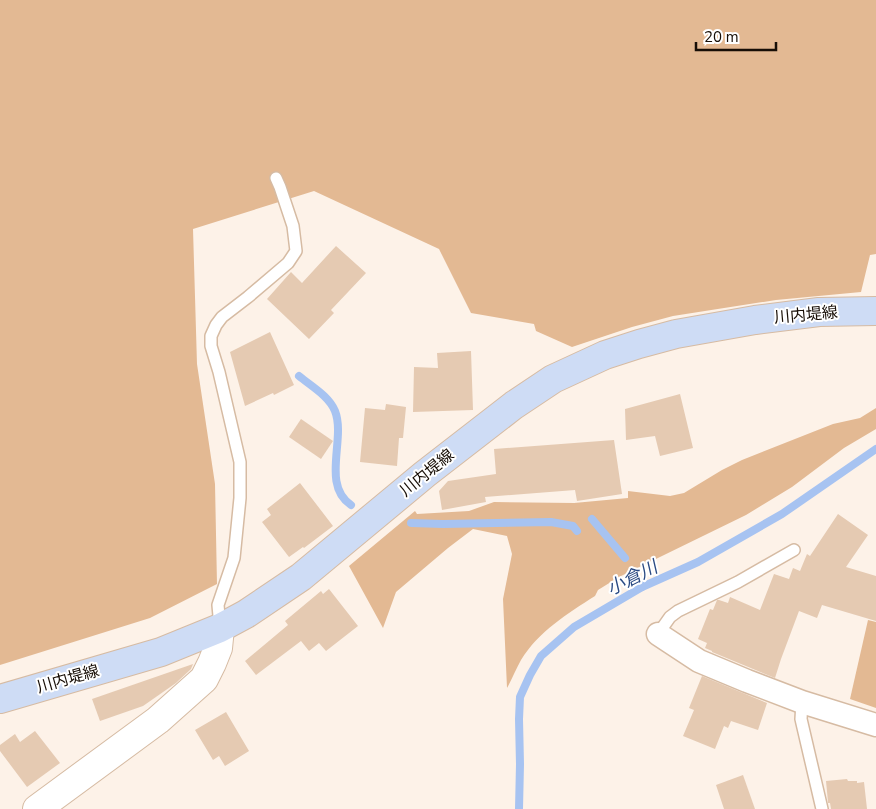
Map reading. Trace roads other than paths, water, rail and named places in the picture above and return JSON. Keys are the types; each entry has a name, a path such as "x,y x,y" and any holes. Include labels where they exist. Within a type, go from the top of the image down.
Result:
{"main road":[{"name":"川内堤線","path":"0,699 161,652 220,628 254,609 302,578 432,469 514,405 553,380 605,355 676,334 755,320 819,312 876,311"}],"street":[{"path":"37,809 158,720 204,679 218,648 220,628"},
{"path":"658,634 699,661 746,681 802,702 876,725"}],"lane":[{"path":"220,628 218,605 234,558 240,498 240,462 220,372 211,346 211,336 222,317 288,263 296,251 293,226 276,178"},
{"path":"658,634 670,617 678,611 738,582 794,550"},
{"path":"802,702 801,719 822,809"}],"waterway":[{"path":"299,376 324,396 335,411 338,422 337,486 342,496 351,505"},
{"name":"小倉川","path":"519,809 520,697 541,656 574,627 642,587 698,562 782,514 876,449"},
{"path":"592,519 625,558"},
{"path":"411,523 551,522 573,526 577,531"},
{"path":"635,577 642,587"}]}
